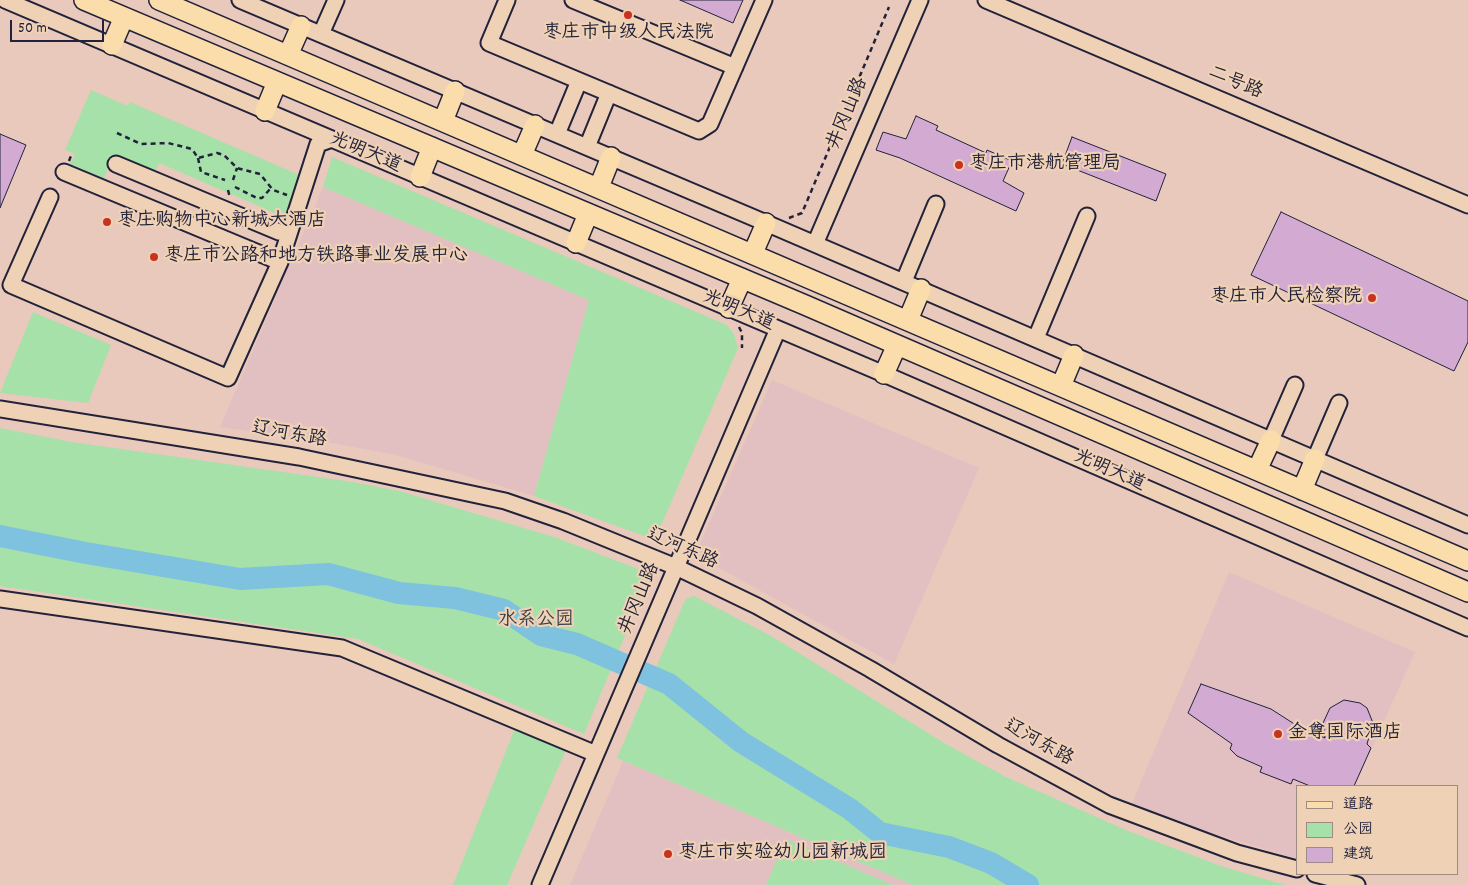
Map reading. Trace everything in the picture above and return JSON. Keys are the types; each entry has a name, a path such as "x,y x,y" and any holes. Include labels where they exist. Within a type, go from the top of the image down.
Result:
{"main road":[{"name":"光明大道","path":"84,0 897,345 1468,592"},
{"path":"159,0 1468,561"},
{"path":"112,45 124,17"},
{"path":"288,55 301,26"},
{"path":"265,112 277,82"},
{"path":"442,121 455,91"},
{"path":"522,155 535,125"},
{"path":"420,177 432,147"},
{"path":"599,188 611,157"},
{"path":"576,243 588,214"},
{"path":"753,253 766,223"},
{"path":"733,315 742,279"},
{"path":"908,320 921,289"},
{"path":"884,374 897,345"},
{"path":"1060,386 1074,355"},
{"path":"1257,470 1271,440"},
{"path":"1302,490 1315,459"}],"street":[{"name":"光明大道","path":"5,0 576,243 733,315 778,329 884,374 1468,628"},
{"path":"240,0 1036,338 1468,525"},
{"path":"321,34 336,0"},
{"path":"507,0 489,43 699,130 710,124 764,0"},
{"path":"573,0 735,67"},
{"name":"二号路","path":"986,0 1468,205"},
{"name":"井冈山路","path":"815,244 914,2"},
{"path":"557,134 579,81"},
{"path":"586,147 609,93"},
{"path":"50,196 11,286 228,378 280,262 318,144 332,139"},
{"path":"116,164 279,232"},
{"path":"64,172 280,262"},
{"path":"160,212 171,187"},
{"path":"904,282 936,204"},
{"path":"1036,338 1087,216"},
{"path":"244,247 255,222"},
{"name":"井冈山路","path":"540,885 778,329"},
{"path":"1271,440 1295,385"},
{"path":"1315,459 1339,403"},
{"name":"辽河东路","path":"0,409 299,457 505,501 563,521 676,567 756,606 870,669 998,745 1110,805 1237,852 1296,869"},
{"path":"0,599 342,648 596,754"},
{"path":"1319,875 1357,885"}],"path":[{"path":"787,219 802,213 889,7"},
{"path":"117,133 141,144 168,143 192,148 198,158 201,172 225,180"},
{"path":"198,158 217,152 238,168 260,174 271,188 291,197"},
{"path":"233,180 238,168"},
{"path":"235,188 257,198 262,198 271,188"},
{"path":"733,315 742,333 742,348"}],"shaded area":[{"path":"323,187 589,300 534,496 396,455 316,440 220,427"},
{"path":"772,380 979,468 894,664 695,555"},
{"name":"金尊国际酒店","path":"1229,572 1415,652 1355,785 1296,785 1296,859 1130,808"},
{"name":"枣庄市实验幼儿园新城园","path":"623,761 913,885 570,885"}],"green space":[{"path":"91,90 128,106 130,102 311,180 291,220 159,163 155,172 114,155 103,180 69,166 75,154 65,150"},
{"path":"332,157 727,325 734,334 738,348 660,528 654,534 644,536 534,496 589,300 323,187"},
{"path":"33,312 111,345 88,403 0,393"},
{"name":"水系公园","path":"0,428 72,442 353,482 399,491 554,537 636,568 642,572 645,579 644,590 584,734 358,639 0,586"},
{"path":"694,596 773,637 944,743 1006,777 1128,831 1221,866 1285,885 913,885 617,758 683,605 686,599"},
{"path":"517,723 568,745 507,885 453,885"},
{"path":"786,839 893,885 766,885"}],"building":[{"path":"680,0 743,0 733,23"},
{"path":"916,116 938,126 936,130 986,153 987,150 1012,161 1003,181 1024,193 1016,211 900,158 876,150 883,132 906,139"},
{"path":"0,134 26,145 0,208"},
{"path":"1072,137 1166,174 1156,201 1062,164"},
{"path":"1281,212 1468,301 1468,342 1454,371 1251,275"},
{"path":"1201,684 1271,709 1299,727 1325,738 1323,723 1330,708 1344,700 1360,703 1367,708 1373,723 1367,744 1371,748 1354,785 1308,785 1293,779 1291,784 1260,772 1262,767 1237,756 1230,749 1232,744 1188,713"}],"waterway":[{"path":"0,536 86,553 240,579 328,574 399,593 455,598 504,610 541,635 577,644 669,684 741,742 850,809 880,833 949,847 991,863 1028,885"}],"place":[{"name":"枣庄市中级人民法院","path":"628,15"},
{"name":"枣庄市港航管理局","path":"959,165"},
{"name":"枣庄购物中心新城大酒店","path":"107,222"},
{"name":"枣庄市公路和地方铁路事业发展中心","path":"154,257"},
{"name":"枣庄市人民检察院","path":"1372,298"},
{"name":"金尊国际酒店","path":"1278,734"},
{"name":"枣庄市实验幼儿园新城园","path":"668,854"}]}
